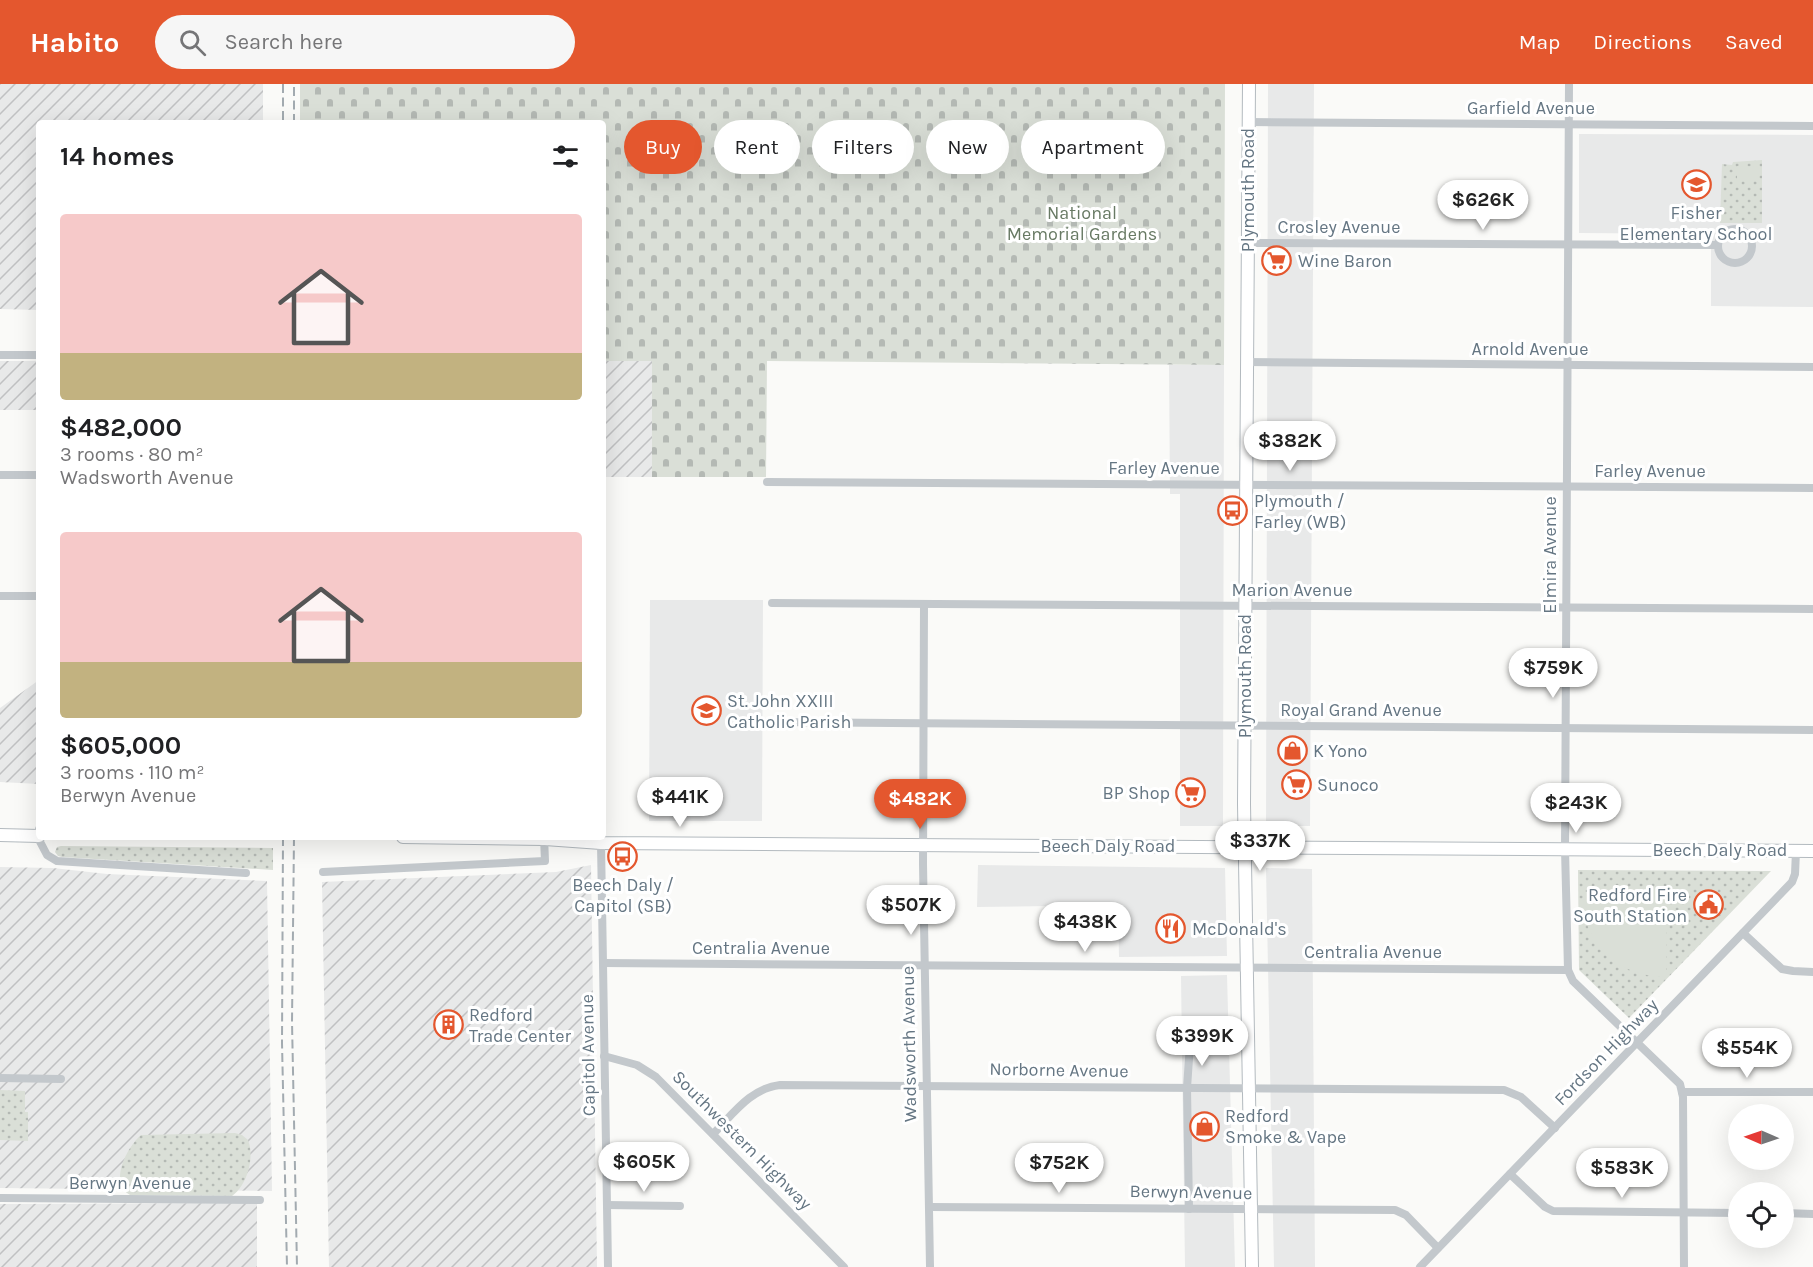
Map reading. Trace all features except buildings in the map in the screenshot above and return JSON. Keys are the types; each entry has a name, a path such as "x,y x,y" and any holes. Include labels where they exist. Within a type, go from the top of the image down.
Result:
{"main road":[{"name":"Plymouth Road","path":"1249,84 1245,846 1252,1267"},
{"path":"0,835 36,834"},
{"name":"Beech Daly Road","path":"567,840 601,843 1813,851"}],"street":[{"name":"Elmira Avenue","path":"1568,970 1565,849 1569,84"},
{"name":"Garfield Avenue","path":"1249,122 1813,126"},
{"path":"1734,229 1745,232 1749,236 1752,247 1747,257 1737,263 1726,260 1719,251 1718,245 1724,233 1734,229"},
{"name":"Crosley Avenue","path":"1248,243 1718,245"},
{"path":"0,355 36,355"},
{"name":"Arnold Avenue","path":"1247,362 1813,367"},
{"path":"0,475 36,475"},
{"name":"Farley Avenue","path":"767,482 1813,488"},
{"path":"0,596 36,596"},
{"name":"Marion Avenue","path":"772,603 1813,609"},
{"name":"Wadsworth Avenue","path":"924,604 922,724 924,966 930,1267"},
{"name":"Royal Grand Avenue","path":"766,722 1813,730"},
{"path":"41,840 47,855 57,861 246,873"},
{"path":"323,872 544,861 544,840"},
{"name":"Capitol Avenue","path":"601,843 608,1267"},
{"name":"Fordson Highway","path":"1420,1267 1792,882 1795,874 1796,851"},
{"path":"1743,933 1782,969 1813,972"},
{"name":"Centralia Avenue","path":"603,963 1568,970"},
{"path":"1568,970 1573,981 1676,1079 1682,1092 1684,1267"},
{"path":"1189,1209 1187,1088 1190,1044"},
{"name":"Southwestern Highway","path":"604,1056 650,1071 844,1267"},
{"path":"0,1078 61,1079"},
{"name":"Norborne Avenue","path":"712,1134 751,1095 770,1086 927,1085 1504,1090 1521,1097 1555,1128"},
{"path":"1682,1092 1813,1092"},
{"path":"1510,1174 1545,1207 1553,1211 1728,1213"},
{"name":"Berwyn Avenue","path":"0,1198 260,1200"},
{"path":"607,1205 680,1206"},
{"name":"Berwyn Avenue","path":"929,1207 1395,1210 1406,1215 1438,1248"},
{"path":"1794,1213 1813,1214"}],"shaded area":[{"path":"0,84 263,84 263,120 36,120 36,310 0,309"},
{"path":"1268,84 1314,84 1310,826 1266,826"},
{"name":"Fisher Elementary School","path":"1579,134 1813,135 1813,307 1711,306 1711,234 1579,233"},
{"path":"0,361 36,361 36,410 0,410"},
{"path":"606,361 652,361 652,477 606,477"},
{"path":"1169,365 1224,365 1223,826 1180,826 1180,494 1170,494"},
{"name":"St. John XXIII Catholic Parish","path":"650,600 763,600 762,821 649,821"},
{"path":"36,682 36,784 0,782 0,708"},
{"path":"591,865 597,1267 329,1267 322,882 556,872"},
{"path":"978,865 1225,868 1227,956 1119,957 1118,905 977,907"},
{"path":"0,867 267,881 272,1191 0,1188"},
{"path":"1266,868 1312,869 1315,1267 1274,1267"},
{"path":"1227,975 1235,1267 1185,1267 1181,976"},
{"path":"257,1203 257,1267 0,1267 0,1204"}],"green space":[{"name":"National Memorial Gardens","path":"300,84 1225,84 1224,365 767,361 766,477 652,477 652,361 606,361 606,120 300,120"},
{"path":"1762,160 1762,223 1720,223 1722,164 1732,165 1733,162"},
{"path":"1737,166 1758,167 1758,180 1737,180"},
{"path":"57,847 273,848 273,870 62,857 55,852"},
{"path":"1578,870 1771,871 1629,1018 1579,970"},
{"path":"1583,892 1660,892 1667,899 1666,977 1631,970 1617,963 1605,953 1595,941 1588,927"},
{"path":"0,1090 25,1091 28,1141 0,1140"},
{"path":"235,1133 248,1140 251,1155 246,1178 232,1196 130,1195 120,1182 122,1165 126,1156 141,1135"}],"railway":[{"path":"283,84 283,120"},
{"path":"294,84 294,120"},
{"path":"283,840 282,1043 287,1267"},
{"path":"294,840 292,1022 297,1267"}],"place":[{"name":"Fisher Elementary School","path":"1696,184"},
{"name":"Wine Baron","path":"1277,261"},
{"name":"Plymouth / Farley (WB)","path":"1233,511"},
{"name":"St. John XXIII Catholic Parish","path":"706,711"},
{"name":"K Yono","path":"1292,751"},
{"name":"Sunoco","path":"1296,785"},
{"name":"BP Shop","path":"1191,793"},
{"name":"Beech Daly / Capitol (SB)","path":"623,856"},
{"name":"Redford Fire South Station","path":"1708,905"},
{"name":"McDonald's","path":"1171,929"},
{"name":"Redford Trade Center","path":"448,1025"},
{"name":"Redford Smoke & Vape","path":"1204,1126"}]}
